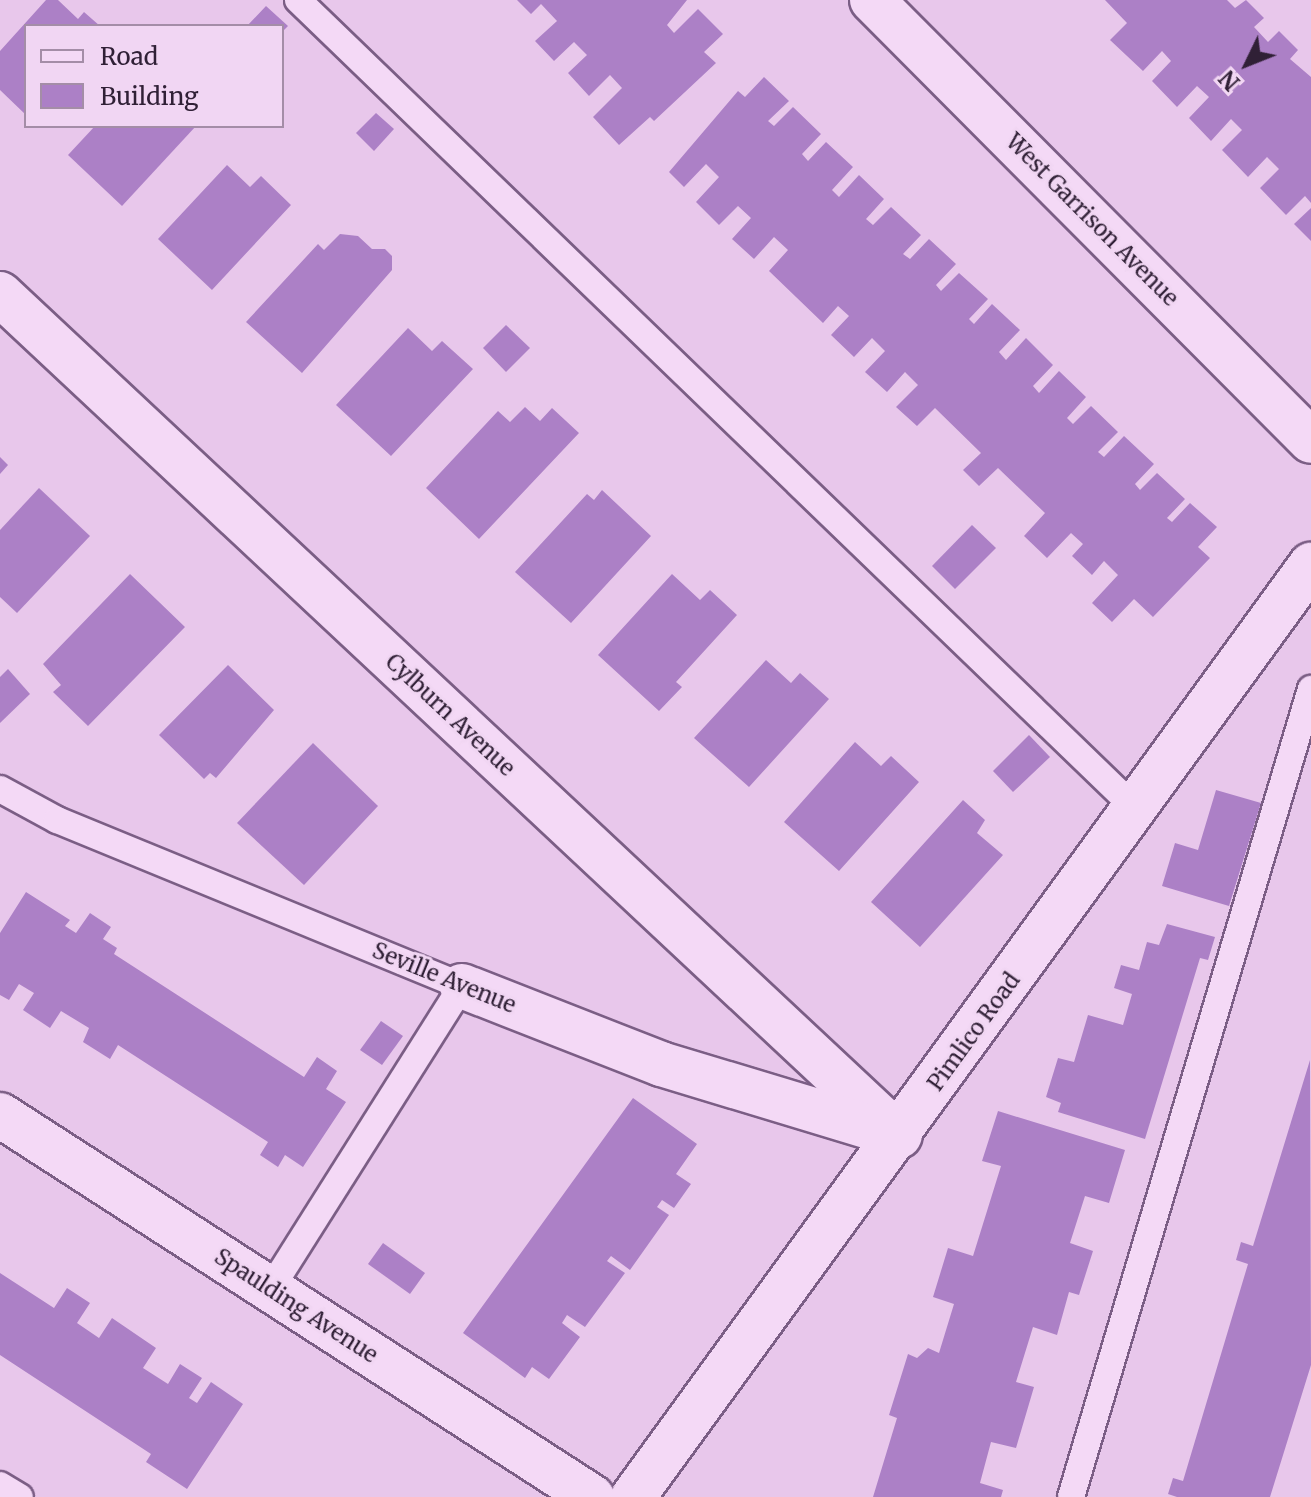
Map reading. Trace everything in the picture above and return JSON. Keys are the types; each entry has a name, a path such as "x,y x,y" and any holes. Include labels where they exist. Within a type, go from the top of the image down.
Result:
{"street":[{"name":"West Garrison Avenue","path":"872,0 1311,441"},
{"name":"Cylburn Avenue","path":"0,294 900,1136"},
{"name":"Pimlico Road","path":"633,1497 900,1136 1311,565"},
{"name":"Seville Avenue","path":"462,986 661,1064 900,1136"},
{"name":"Spaulding Avenue","path":"0,1115 592,1497"}],"lane":[{"path":"298,0 1135,808"},
{"path":"1071,1497 1311,689"},
{"name":"Seville Avenue","path":"0,789 57,820 462,986"},
{"path":"270,1290 462,986"},
{"path":"0,1485 20,1497"}],"building":[{"path":"46,0 58,0 78,19 84,12 98,24 24,24"},
{"path":"517,0 687,0 667,25 674,33 698,9 723,34 704,52 716,63 654,121 650,117 619,145 593,117 622,88 610,75 589,96 568,73 587,55 574,42 554,61 535,41 557,21 541,4 531,14"},
{"path":"1105,0 1227,0 1235,8 1246,0 1264,18 1254,27 1268,42 1279,31 1298,50 1290,59 1311,77 1311,203 1305,196 1286,215 1260,188 1279,169 1267,157 1248,177 1222,150 1242,130 1231,119 1211,141 1189,118 1209,97 1197,86 1177,107 1152,81 1171,61 1162,51 1143,71 1110,40 1127,23"},
{"path":"266,6 288,26 284,30 284,24 249,24"},
{"path":"24,24 24,113 0,90 0,51"},
{"path":"764,77 789,101 768,121 774,126 793,107 821,134 802,154 808,161 826,142 853,167 832,190 839,197 859,175 884,199 866,219 873,225 891,207 921,235 903,254 910,259 929,239 956,264 936,285 941,291 959,273 988,299 969,319 974,324 992,304 1020,330 999,352 1006,360 1026,338 1053,365 1033,386 1039,393 1059,371 1086,397 1067,418 1073,424 1091,406 1118,432 1098,452 1104,457 1124,436 1154,464 1135,484 1140,490 1157,473 1185,499 1167,518 1172,522 1190,503 1217,527 1198,547 1210,558 1153,617 1134,599 1112,622 1092,603 1118,575 1104,561 1092,575 1072,556 1083,544 1071,533 1047,558 1024,536 1045,513 998,468 979,486 963,470 981,453 935,408 917,426 896,407 918,385 905,372 887,392 865,372 885,351 872,338 854,357 831,335 849,316 838,306 823,323 769,271 788,250 774,237 754,259 732,239 751,218 738,206 719,225 696,202 719,177 706,164 684,187 669,172 738,91 745,97"},
{"path":"376,113 394,129 374,151 356,133"},
{"path":"93,128 194,128 122,206 68,155"},
{"path":"227,165 250,187 261,176 291,205 212,290 158,239"},
{"path":"1311,208 1311,241 1294,224"},
{"path":"340,234 358,236 372,249 385,249 392,256 392,270 302,373 246,322 318,244 324,250"},
{"path":"506,325 530,348 506,372 483,348"},
{"path":"408,328 432,351 442,341 473,369 391,456 336,405"},
{"path":"525,407 540,421 552,408 579,433 479,539 426,488 498,411 510,422"},
{"path":"0,457 8,465 0,474"},
{"path":"39,488 90,536 17,613 0,597 0,530"},
{"path":"602,490 651,536 571,623 515,572 587,494 594,500"},
{"path":"972,525 996,548 955,589 932,566"},
{"path":"130,574 185,627 88,726 53,692 61,685 43,664"},
{"path":"672,574 700,600 710,590 737,615 676,682 682,687 659,711 598,655"},
{"path":"766,660 791,683 800,673 829,699 749,787 694,738"},
{"path":"228,665 274,710 216,778 210,773 204,779 159,735"},
{"path":"8,669 30,694 0,723 0,677"},
{"path":"1029,735 1050,757 1013,792 993,771"},
{"path":"855,742 881,766 891,756 919,782 839,871 784,822"},
{"path":"313,743 378,806 304,885 237,823"},
{"path":"1216,790 1261,803 1229,906 1162,886 1175,843 1198,850"},
{"path":"963,800 985,820 977,833 1003,855 920,947 871,902"},
{"path":"26,892 70,920 65,926 76,933 90,913 111,927 103,939 117,948 114,954 304,1077 317,1057 337,1071 326,1089 346,1102 303,1167 285,1155 278,1167 260,1155 268,1142 118,1045 110,1059 83,1042 89,1028 61,1011 50,1028 23,1010 34,993 19,984 9,1000 0,995 0,933"},
{"path":"1167,924 1215,937 1208,960 1200,958 1145,1139 1058,1112 1061,1103 1046,1097 1058,1058 1074,1062 1088,1015 1123,1025 1132,994 1114,988 1121,965 1139,970 1147,942 1159,945"},
{"path":"381,1021 403,1036 382,1065 360,1050"},
{"path":"1310,1060 1311,1365 1270,1497 1177,1497 1168,1494 1173,1478 1183,1481 1248,1264 1236,1260 1241,1242 1253,1246"},
{"path":"633,1098 697,1144 676,1174 691,1184 674,1208 662,1200 657,1207 669,1215 630,1270 611,1256 607,1261 625,1273 585,1327 567,1315 562,1323 580,1337 549,1379 532,1367 525,1378 463,1333"},
{"path":"998,1111 1125,1150 1109,1203 1085,1196 1070,1243 1093,1251 1079,1295 1069,1292 1057,1335 1033,1327 1016,1382 1034,1387 1016,1448 991,1442 980,1483 1003,1490 1001,1497 873,1497 897,1418 889,1415 908,1354 917,1358 928,1348 939,1353 954,1304 933,1297 948,1248 973,1256 1001,1166 982,1161"},
{"path":"383,1243 425,1273 410,1294 368,1264"},
{"path":"0,1273 54,1308 67,1288 90,1303 77,1323 99,1338 112,1318 156,1348 143,1368 168,1384 180,1364 202,1378 189,1398 197,1403 211,1382 243,1404 187,1489 146,1462 151,1454 0,1355"}]}
